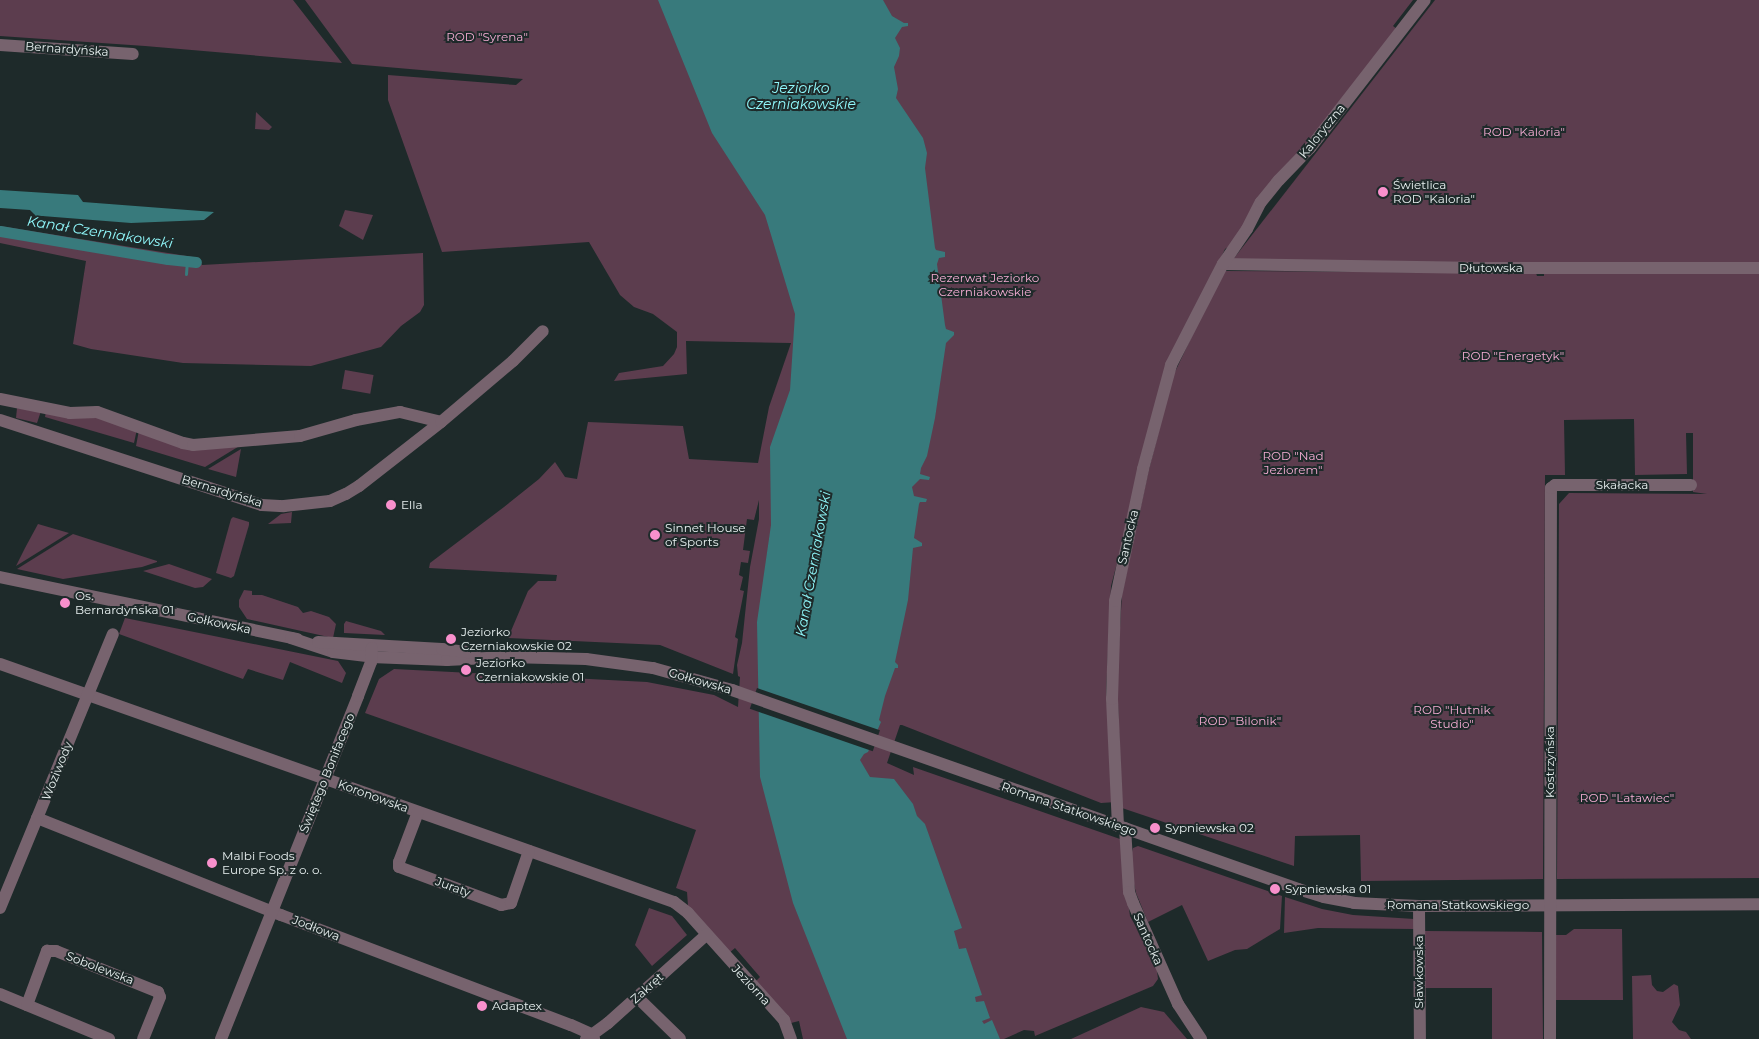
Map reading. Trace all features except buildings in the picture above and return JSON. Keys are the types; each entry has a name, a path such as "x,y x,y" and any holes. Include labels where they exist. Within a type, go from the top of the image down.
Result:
{"street":[{"name":"Kaloryczna","path":"1223,264 1247,229 1261,202 1310,148 1425,0"},
{"name":"Bernardyńska","path":"0,45 133,54"},
{"name":"Dłutowska","path":"1223,264 1483,268 1759,268"},
{"name":"Santocka","path":"1201,1039 1178,1004 1133,903 1122,827 1112,699 1118,582 1143,469 1168,375 1223,264"},
{"name":"Bernardyńska","path":"0,420 255,502 284,506 330,500 346,494 441,422 513,361 543,331"},
{"path":"0,399 70,413 97,412 193,445 300,436 366,418 400,412 441,422"},
{"name":"Skałacka","path":"1553,486 1691,485"},
{"name":"Kostrzyńska","path":"1550,1039 1553,486"},
{"name":"Gołkowska","path":"0,577 291,638 372,651 442,649 507,657 586,660 637,665 683,676 741,694 884,744"},
{"name":"Woziwody","path":"0,908 113,634"},
{"name":"Świętego Bonifacego","path":"221,1039 371,662 372,651"},
{"name":"Koronowska","path":"0,664 674,902 683,908 706,935"},
{"name":"Romana Statkowskiego","path":"884,744 1324,897 1354,903 1419,906 1759,904"},
{"name":"Juraty","path":"418,812 399,862 399,867 500,905 511,903 529,851"},
{"name":"Jodłowa","path":"37,818 590,1038"},
{"name":"Sławkowska","path":"1419,906 1420,1039"},
{"name":"Zakręt","path":"590,1038 706,935"},
{"name":"Jeziorna","path":"706,935 784,1020 791,1039"},
{"name":"Sobolewska","path":"27,1005 48,951 56,951 158,992 160,997 143,1039"},
{"path":"0,994 108,1039"},
{"path":"638,997 680,1039"}],"green space":[{"path":"0,0 293,0 342,63 0,36"},
{"name":"Rezerwat Jeziorko Czerniakowskie","path":"305,0 1413,0 1393,26 1397,29 1238,240 1225,249 1168,370 1111,586 1106,694 1116,802 1101,803 902,725 900,725 887,763 914,775 913,767 1120,839 1130,916 1156,963 1158,979 1153,986 1035,1036 1034,1031 1024,1030 1004,1039 803,1039 799,1021 791,1023 755,982 760,977 735,948 729,953 688,906 687,892 676,888 696,830 365,713 379,679 394,669 647,682 714,695 738,707 740,677 738,676 737,665 742,643 750,567 759,519 759,500 754,520 747,519 743,550 750,551 748,563 741,562 739,575 743,577 740,590 744,591 735,637 738,639 733,674 660,645 508,638 528,591 538,581 556,581 557,575 429,568 430,563 539,479 555,462 565,477 577,479 588,422 683,426 689,459 758,463 769,407 791,343 686,341 687,374 614,381 619,373 663,366 674,354 677,347 677,332 653,314 634,307 620,295 589,242 442,252 388,100 388,75 516,85 523,79 352,64"},
{"name":"ROD \"Kaloria\"","path":"1435,0 1759,0 1759,264 1231,262"},
{"path":"256,112 272,127 269,130 255,129"},
{"path":"345,210 373,215 363,240 339,226"},
{"path":"0,226 199,258 202,265 423,253 424,305 420,312 401,326 381,347 311,366 183,363 91,349 73,344 86,261 0,243"},
{"path":"1223,271 1536,273 1537,276 1544,276 1544,273 1759,273 1759,878 1557,879 1559,504 1569,493 1707,494 1693,492 1693,433 1686,433 1687,474 1635,475 1634,419 1564,420 1565,475 1545,475 1543,879 1361,881 1360,835 1295,836 1294,866 1122,808 1117,678 1122,594 1148,473 1173,376"},
{"path":"345,370 374,375 370,394 342,389"},
{"path":"17,408 41,411 37,423 16,418"},
{"path":"46,411 87,413 137,429 134,443 45,417"},
{"path":"139,430 176,444 241,445 205,467 136,446"},
{"path":"241,449 236,477 208,469"},
{"path":"292,512 291,523 268,524 281,514"},
{"path":"233,517 249,522 249,525 234,576 231,578 216,573"},
{"path":"38,524 69,533 16,566 25,548"},
{"path":"73,534 157,562 142,567 63,579 17,569"},
{"path":"169,564 212,579 203,587 195,588 143,571"},
{"path":"244,590 252,591 252,595 262,595 298,607 303,613 311,611 329,617 336,624 333,638 247,619 239,607 239,600"},
{"path":"125,618 338,661 346,673 342,683 290,662 283,680 248,669 243,679 119,634"},
{"path":"346,621 381,631 385,635 344,633"},
{"path":"1138,846 1282,896 1280,929 1247,949 1235,950 1208,961 1182,905 1148,922 1136,893 1132,875 1131,856 1133,848"},
{"path":"1285,897 1322,909 1353,915 1414,919 1414,929 1318,928 1284,933"},
{"path":"649,908 672,916 687,935 652,966 635,945"},
{"path":"1574,929 1622,929 1623,1000 1556,1000 1556,935 1566,935"},
{"path":"1425,931 1542,932 1543,1039 1492,1039 1492,988 1425,988"},
{"path":"1651,975 1652,985 1657,991 1663,992 1674,984 1678,986 1680,1005 1672,1022 1679,1030 1686,1032 1691,1039 1633,1039 1632,976"},
{"path":"1141,1007 1164,1012 1187,1039 1071,1039"}],"water":[{"name":"Jeziorko Czerniakowskie","path":"658,0 883,0 892,16 904,23 908,23 908,26 902,27 895,38 900,48 894,67 898,89 896,98 923,138 927,153 925,168 935,248 945,252 945,257 939,258 937,264 945,325 946,329 954,332 954,335 946,343 935,418 927,456 921,468 920,474 930,477 929,480 920,479 912,487 914,496 927,499 926,502 920,502 919,504 914,538 922,543 922,546 913,548 908,600 895,662 898,668 895,668 885,696 879,720 881,722 868,752 860,760 870,777 894,779 913,804 917,816 925,824 962,928 954,931 959,949 966,948 982,995 975,997 976,1002 984,1001 990,1018 982,1021 984,1024 992,1020 1000,1039 847,1039 793,903 760,777 757,622 771,525 770,447 790,390 795,314 765,215 712,133"},
{"path":"0,190 78,195 83,202 214,212 204,220 131,223 42,216 38,218 30,210 0,208"}],"pier":[{"path":"757,688 880,730 873,751 750,709"}],"waterway":[{"name":"Kanał Czerniakowski","path":"0,231 196,262"},
{"path":"186,274 187,261"}],"place":[{"name":"Świetlica ROD \"Kaloria\"","path":"1383,192"},
{"name":"Ella","path":"391,505"},
{"name":"Sinnet House of Sports","path":"655,535"},
{"name":"Os. Bernardyńska 01","path":"65,603"},
{"name":"Jeziorko Czerniakowskie 02","path":"451,639"},
{"name":"Jeziorko Czerniakowskie 01","path":"466,670"},
{"name":"Sypniewska 02","path":"1155,828"},
{"name":"Malbi Foods Europe Sp. z o. o.","path":"212,863"},
{"name":"Sypniewska 01","path":"1275,889"},
{"name":"Adaptex","path":"482,1006"}],"park label":[{"name":"ROD \"Syrena\"","path":"487,37"},
{"name":"ROD \"Energetyk\"","path":"1513,356"},
{"name":"ROD \"Nad Jeziorem\"","path":"1293,463"},
{"name":"ROD \"Hutnik Studio\"","path":"1452,717"},
{"name":"ROD \"Bilonik\"","path":"1240,721"},
{"name":"ROD \"Latawiec\"","path":"1627,798"}]}
